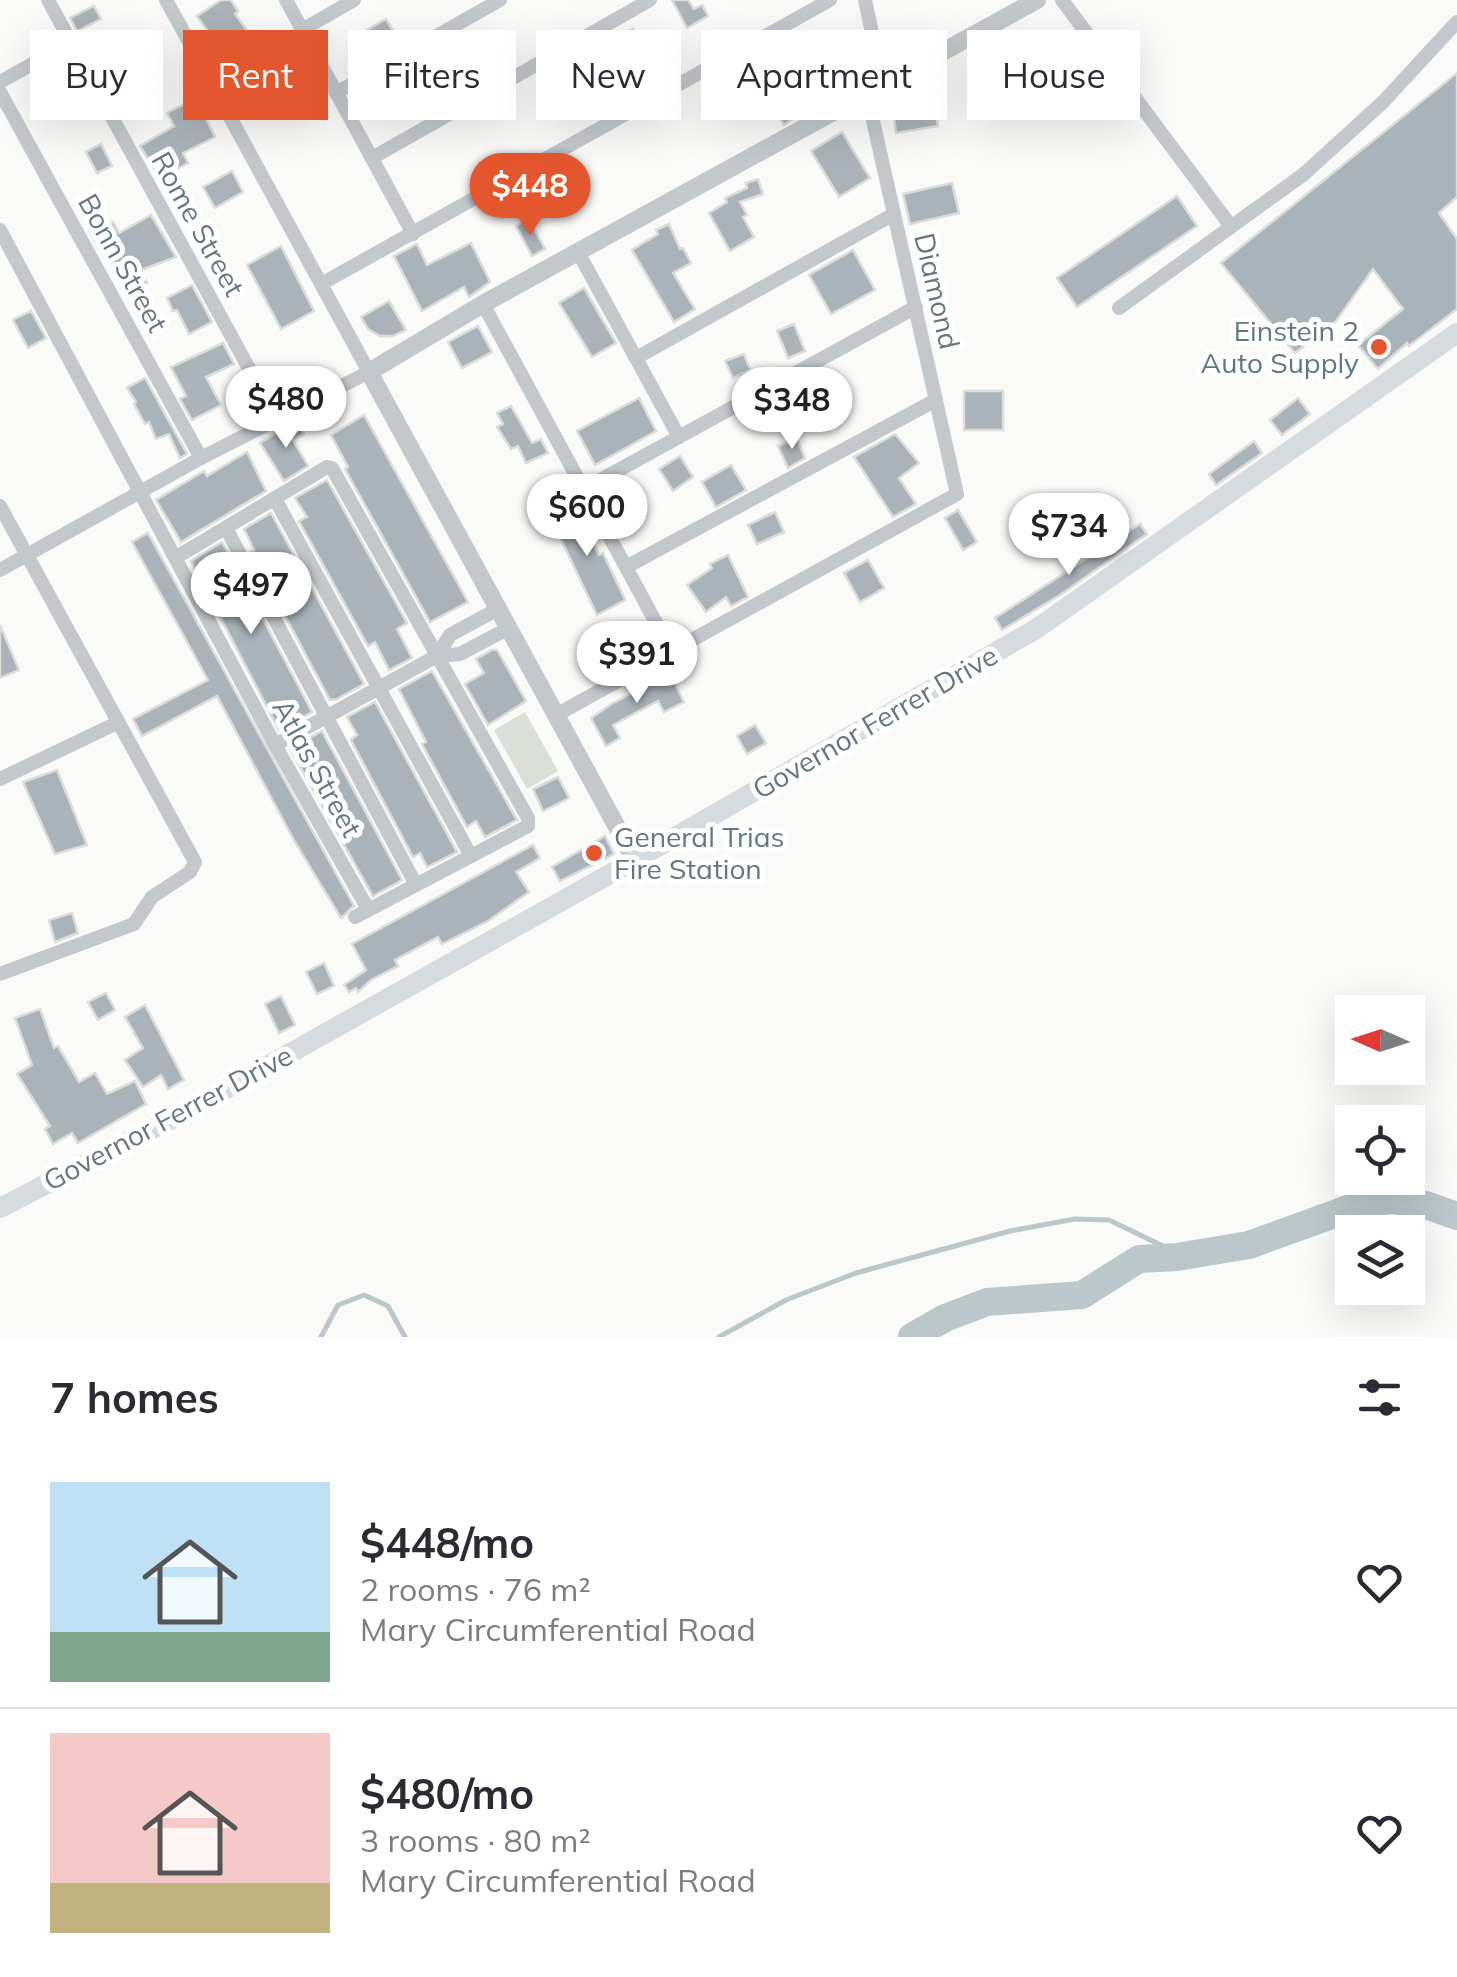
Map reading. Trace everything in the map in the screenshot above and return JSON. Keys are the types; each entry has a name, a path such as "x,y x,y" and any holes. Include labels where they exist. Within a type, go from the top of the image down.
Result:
{"main road":[{"name":"Governor Ferrer Drive","path":"0,1208 189,1110 1036,629 1457,333"}],"street":[{"name":"Rome Street","path":"48,0 63,30"},
{"path":"166,0 635,860"},
{"path":"286,0 302,30 354,0"},
{"path":"336,92 500,0"},
{"path":"372,158 650,0"},
{"path":"321,284 830,0"},
{"name":"Diamond","path":"865,0 868,30"},
{"path":"947,50 1038,0"},
{"path":"1062,0 1230,225"},
{"path":"1119,308 1304,174 1384,102 1457,22"},
{"path":"0,82 30,66"},
{"path":"328,77 414,234"},
{"name":"Bonn Street","path":"0,92 202,458"},
{"name":"Rome Street","path":"112,120 276,418"},
{"path":"0,570 138,492 369,372 483,304 819,120"},
{"name":"Diamond","path":"672,652 953,497 956,487 894,214 880,120"},
{"path":"636,358 894,214"},
{"name":"Atlas Street","path":"0,230 361,913 415,884"},
{"path":"578,252 679,437"},
{"path":"483,304 672,652 556,715"},
{"path":"584,490 916,307"},
{"path":"626,568 936,400"},
{"path":"175,558 327,467 333,470 528,818 528,826 415,884 226,528"},
{"path":"275,499 470,854"},
{"path":"0,506 196,862 152,897 134,924 0,974"},
{"path":"437,656 450,635 498,610"},
{"path":"275,745 437,656 460,654 508,628"},
{"path":"0,779 118,723"}],"shaded area":[{"path":"525,712 558,771 527,789 494,730"}],"building":[{"path":"221,0 231,0 247,30 207,30 197,16"},
{"path":"672,0 688,0 694,9 702,5 708,16 687,28"},
{"path":"94,6 101,19 76,30 70,18"},
{"path":"386,19 393,30 367,30"},
{"path":"1457,73 1457,197 1439,213 1457,239 1457,309 1409,346 1407,343 1378,369 1358,345 1403,309 1373,269 1336,321 1295,353 1221,263"},
{"path":"183,105 183,120 207,120 215,137 183,153 188,163 160,178 140,146 174,126 167,113"},
{"path":"894,120 937,120 938,126 896,133"},
{"path":"842,132 870,178 839,197 811,151"},
{"path":"101,144 112,166 97,173 86,152"},
{"path":"232,171 243,192 215,208 203,187"},
{"path":"758,179 763,194 740,202 754,237 730,251 709,213 727,202 725,198 747,188 746,183"},
{"path":"952,183 959,213 910,224 903,194"},
{"path":"1177,196 1197,226 1077,307 1057,278"},
{"path":"151,215 176,257 141,270 147,283 127,292 103,247 99,249 91,234 113,222 119,233"},
{"path":"529,219 545,249 532,256 516,226"},
{"path":"669,224 691,263 673,273 695,309 674,322 632,250"},
{"path":"471,243 490,282 469,297 464,287 422,311 394,256 417,244 427,265"},
{"path":"281,246 314,311 281,329 247,265"},
{"path":"853,250 875,290 831,314 809,275"},
{"path":"192,285 212,322 189,334 167,298"},
{"path":"584,288 616,343 592,357 559,303"},
{"path":"389,301 406,330 380,336 368,329 361,317"},
{"path":"31,311 46,338 28,348 13,320"},
{"path":"794,324 805,351 788,358 777,331"},
{"path":"478,326 492,352 462,368 448,342"},
{"path":"223,343 234,364 206,377 221,405 192,420 180,399 186,396 171,367"},
{"path":"744,354 750,370 733,378 725,361"},
{"path":"145,378 187,454 180,458 169,434 156,439 127,388"},
{"path":"964,391 1003,391 1003,430 964,430"},
{"path":"639,398 656,431 595,465 577,431"},
{"path":"1298,398 1310,414 1282,435 1270,420"},
{"path":"511,406 532,443 541,439 548,453 526,463 518,446 511,449 497,427 503,424 497,413"},
{"path":"364,415 468,602 430,622 345,469 348,467 331,435"},
{"path":"297,421 304,434 293,440 308,466 284,481 260,443"},
{"path":"895,434 919,463 899,478 916,504 893,517 854,457"},
{"path":"797,438 805,458 788,468 778,446"},
{"path":"1254,441 1262,453 1216,485 1209,474"},
{"path":"247,452 266,491 181,542 156,500 204,471 207,476"},
{"path":"680,456 693,477 673,491 659,469"},
{"path":"731,465 746,490 716,507 702,482"},
{"path":"327,480 407,623 397,629 412,658 389,670 375,642 368,646 299,521 307,517 295,498"},
{"path":"572,500 625,600 597,615 548,512"},
{"path":"958,510 977,542 963,550 945,518"},
{"path":"775,512 784,532 757,544 748,525"},
{"path":"271,513 364,684 337,699 330,700 251,552 254,550 244,529"},
{"path":"1140,524 1147,534 1002,630 995,618"},
{"path":"148,533 354,906 341,918 295,842 217,696 142,736 133,719 208,680 132,542"},
{"path":"222,542 312,712 279,730 191,561"},
{"path":"728,555 748,597 731,606 726,597 706,612 687,585 712,568 710,564"},
{"path":"868,560 884,588 860,602 844,573"},
{"path":"0,625 19,670 0,678"},
{"path":"642,625 652,647 628,658 617,637"},
{"path":"497,650 526,701 488,725 465,684 484,673 476,659"},
{"path":"432,671 517,820 485,837 476,821 467,827 422,744 426,742 399,689"},
{"path":"670,674 684,702 664,712 658,701 613,725 620,738 606,746 591,718"},
{"path":"375,702 457,852 427,867 420,853 413,857 351,740 357,735 347,717"},
{"path":"755,725 766,743 747,754 737,736"},
{"path":"322,731 402,880 373,896 290,749"},
{"path":"57,770 87,845 55,854 23,782"},
{"path":"558,777 569,798 543,811 533,789"},
{"name":"General Trias Fire Station","path":"605,836 614,854 560,881 552,867"},
{"path":"533,845 540,858 516,872 529,892 488,921 442,944 438,937 395,960 398,966 358,992 356,988 349,992 344,985 366,970 352,944"},
{"path":"72,913 78,933 55,942 49,920"},
{"path":"324,963 334,986 317,994 306,972"},
{"path":"106,993 115,1010 98,1020 88,1002"},
{"path":"281,996 295,1025 279,1033 265,1004"},
{"path":"145,1005 184,1080 168,1089 161,1075 143,1087 125,1060 143,1048 125,1017"},
{"path":"40,1009 54,1048 58,1046 79,1082 95,1073 107,1094 135,1081 146,1104 78,1143 72,1133 53,1144 45,1129 50,1126 17,1074 32,1065 15,1018"}],"waterway":[{"path":"912,1337 945,1318 987,1302 1082,1295 1139,1259 1249,1245 1362,1204 1391,1200 1426,1205 1457,1216"},
{"path":"719,1337 786,1300 856,1273 1010,1231 1075,1219 1109,1220 1165,1247 1204,1253"},
{"path":"321,1337 338,1305 364,1295 388,1306 405,1337"}],"place":[{"name":"Einstein 2 Auto Supply","path":"1379,347"},
{"name":"General Trias Fire Station","path":"594,853"}]}
